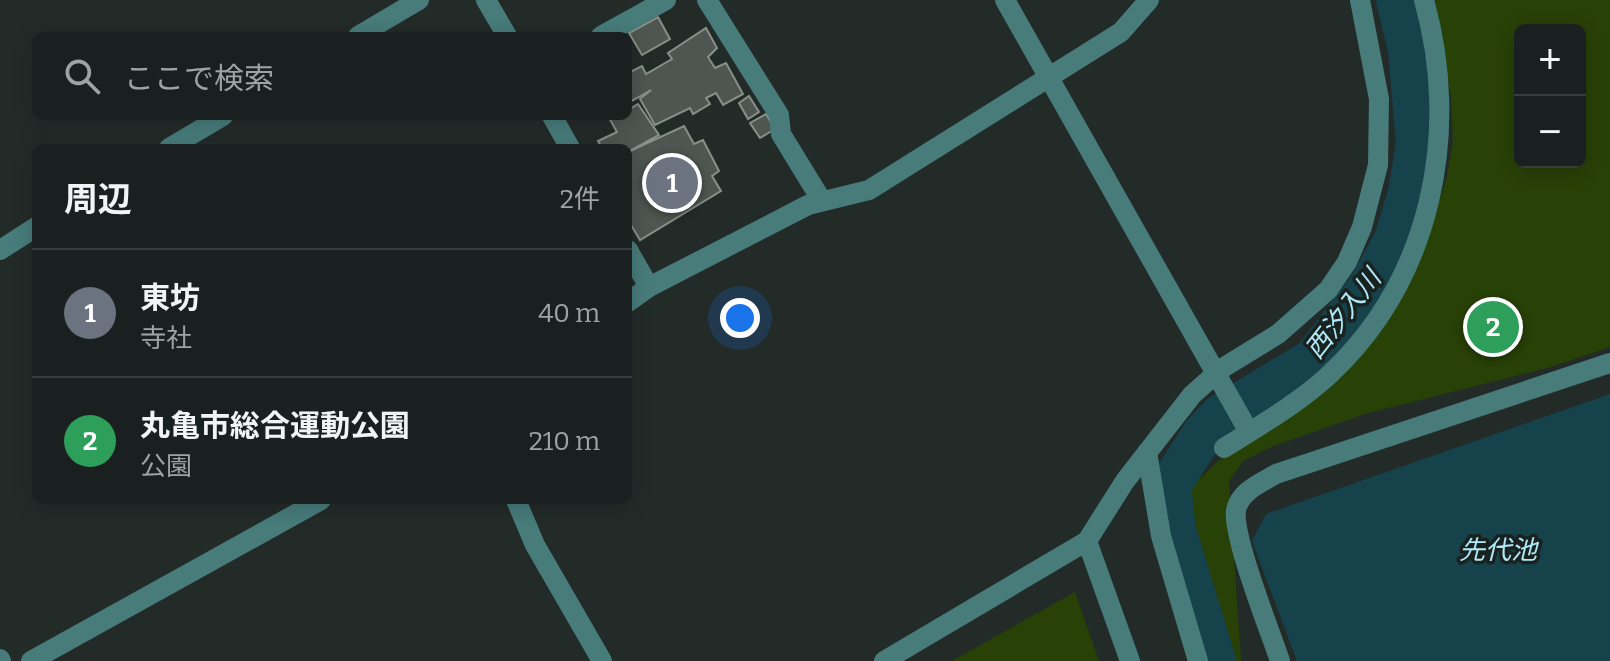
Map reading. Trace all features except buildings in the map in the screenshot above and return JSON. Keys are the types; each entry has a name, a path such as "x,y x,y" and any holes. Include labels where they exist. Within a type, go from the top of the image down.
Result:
{"street":[{"path":"365,32 419,0"},
{"path":"486,0 505,32"},
{"path":"608,32 666,0"},
{"path":"707,0 779,115 781,134 822,201"},
{"path":"1005,0 1249,432"},
{"path":"632,299 649,287 808,205 869,190 1121,32 1149,0"},
{"path":"884,661 1087,541 1147,452 1192,395 1222,381 1328,290 1347,262 1362,227 1378,165 1379,99 1360,0"},
{"path":"1224,448 1328,376 1376,318 1415,247 1429,209 1437,172 1442,100 1424,0"},
{"path":"176,144 216,120"},
{"path":"554,120 568,144"},
{"path":"0,250 32,230"},
{"path":"632,257 649,287"},
{"path":"1280,661 1240,539 1236,511 1246,491 1276,474 1610,363"},
{"path":"1147,452 1161,536 1198,661"},
{"path":"31,661 314,504"},
{"path":"518,504 535,545 602,661"},
{"path":"1087,541 1130,661"}],"green space":[{"path":"1435,0 1610,0 1610,347 1551,367 1365,414 1271,447 1243,461 1229,481 1241,661 1190,661 1151,526 1239,441 1363,345 1419,253 1446,181 1453,142 1451,98"},
{"path":"1075,592 1099,661 952,661 968,652"}],"water":[{"name":"先代池","path":"1610,394 1610,661 1297,661 1252,541 1266,514"}],"waterway":[{"name":"西汐入川","path":"1215,661 1175,530 1170,485 1203,434 1221,415 1314,359 1369,287 1395,240 1409,193 1417,144 1409,49 1397,0"}],"place":[{"name":"東坊","path":"672,183"},
{"name":"丸亀市総合運動公園","path":"1493,327"}]}
